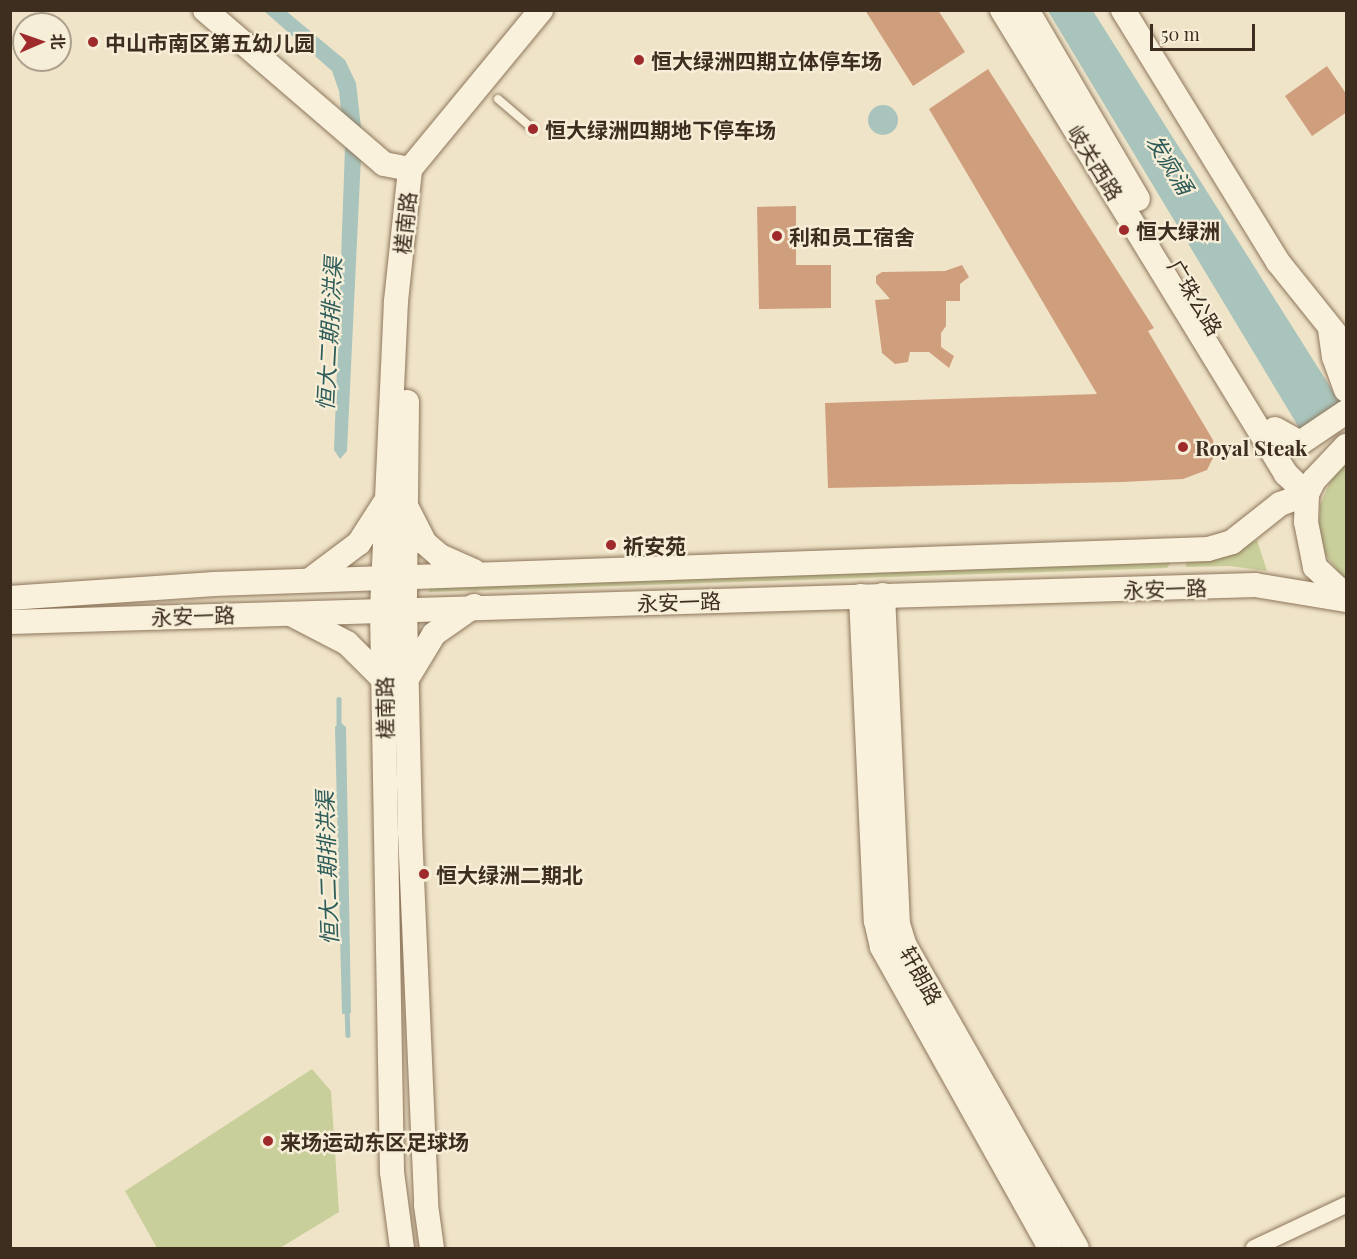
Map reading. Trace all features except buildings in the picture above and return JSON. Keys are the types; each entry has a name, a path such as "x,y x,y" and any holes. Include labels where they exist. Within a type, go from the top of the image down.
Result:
{"main road":[{"path":"205,10 384,164 410,169"},
{"path":"225,10 410,169"},
{"path":"410,169 541,10"},
{"name":"岐关西路","path":"1002,10 1286,474 1307,494"},
{"name":"广珠公路","path":"1027,10 1275,429 1307,494"},
{"path":"1123,10 1278,262 1330,329 1347,347"},
{"name":"槎南路","path":"410,169 393,608 395,679 432,1248"},
{"path":"1330,329 1334,357 1347,390"},
{"path":"1275,429 1300,443 1347,412"},
{"path":"1347,446 1320,471 1307,494 1306,522 1315,567 1347,598"},
{"name":"永安一路","path":"10,598 310,580 1208,549 1232,542 1280,504 1307,494"},
{"path":"310,580 344,558 396,502 425,543 440,556 482,574"},
{"path":"1177,550 1179,588"},
{"path":"10,583 154,579 214,584"},
{"name":"永安一路","path":"10,622 393,608 1255,585 1347,598"},
{"name":"轩朗路","path":"872,596 876,921 882,947 1050,1248"},
{"name":"轩朗路","path":"872,596 898,924 904,944 1077,1248"},
{"path":"287,612 347,644 395,679 434,634 474,606"},
{"path":"10,634 145,617"},
{"name":"槎南路","path":"395,679 391,1135 402,1248"},
{"path":"391,1135 423,1134"}],"street":[{"path":"1254,1248 1347,1205"}],"lane":[{"path":"498,99 532,129"}],"green space":[{"path":"1346,462 1346,582 1325,554 1319,530 1320,505 1330,482"},
{"path":"1257,540 1267,571 1230,566 1186,567 1186,559 1218,559"},
{"path":"1172,561 1167,568 429,592 429,582"},
{"name":"来场运动东区足球场","path":"312,1069 331,1091 339,1212 280,1248 157,1248 125,1191"}],"water":[{"path":"264,11 286,11 345,60 356,83 362,136 347,451 340,459 334,450 345,148 339,91 332,71"},
{"name":"发疯涌","path":"1048,11 1093,11 1341,404 1301,431"},
{"path":"883,105 894,109 898,120 894,131 883,135 872,131 868,120 872,109"},
{"path":"340,722 346,727 351,1013 342,1014 335,727"}],"waterway":[{"name":"恒大二期排洪渠","path":"339,699 339,727"},
{"name":"恒大二期排洪渠","path":"347,1008 348,1035"}],"place":[{"name":"中山市南区第五幼儿园","path":"93,42"},
{"name":"恒大绿洲四期立体停车场","path":"639,60"},
{"name":"恒大绿洲四期地下停车场","path":"533,129"},
{"name":"恒大绿洲","path":"1124,230"},
{"name":"利和员工宿舍","path":"777,236"},
{"name":"Royal Steak","path":"1183,447"},
{"name":"祈安苑","path":"611,545"},
{"name":"恒大绿洲二期北","path":"424,874"},
{"name":"来场运动东区足球场","path":"268,1141"}]}
